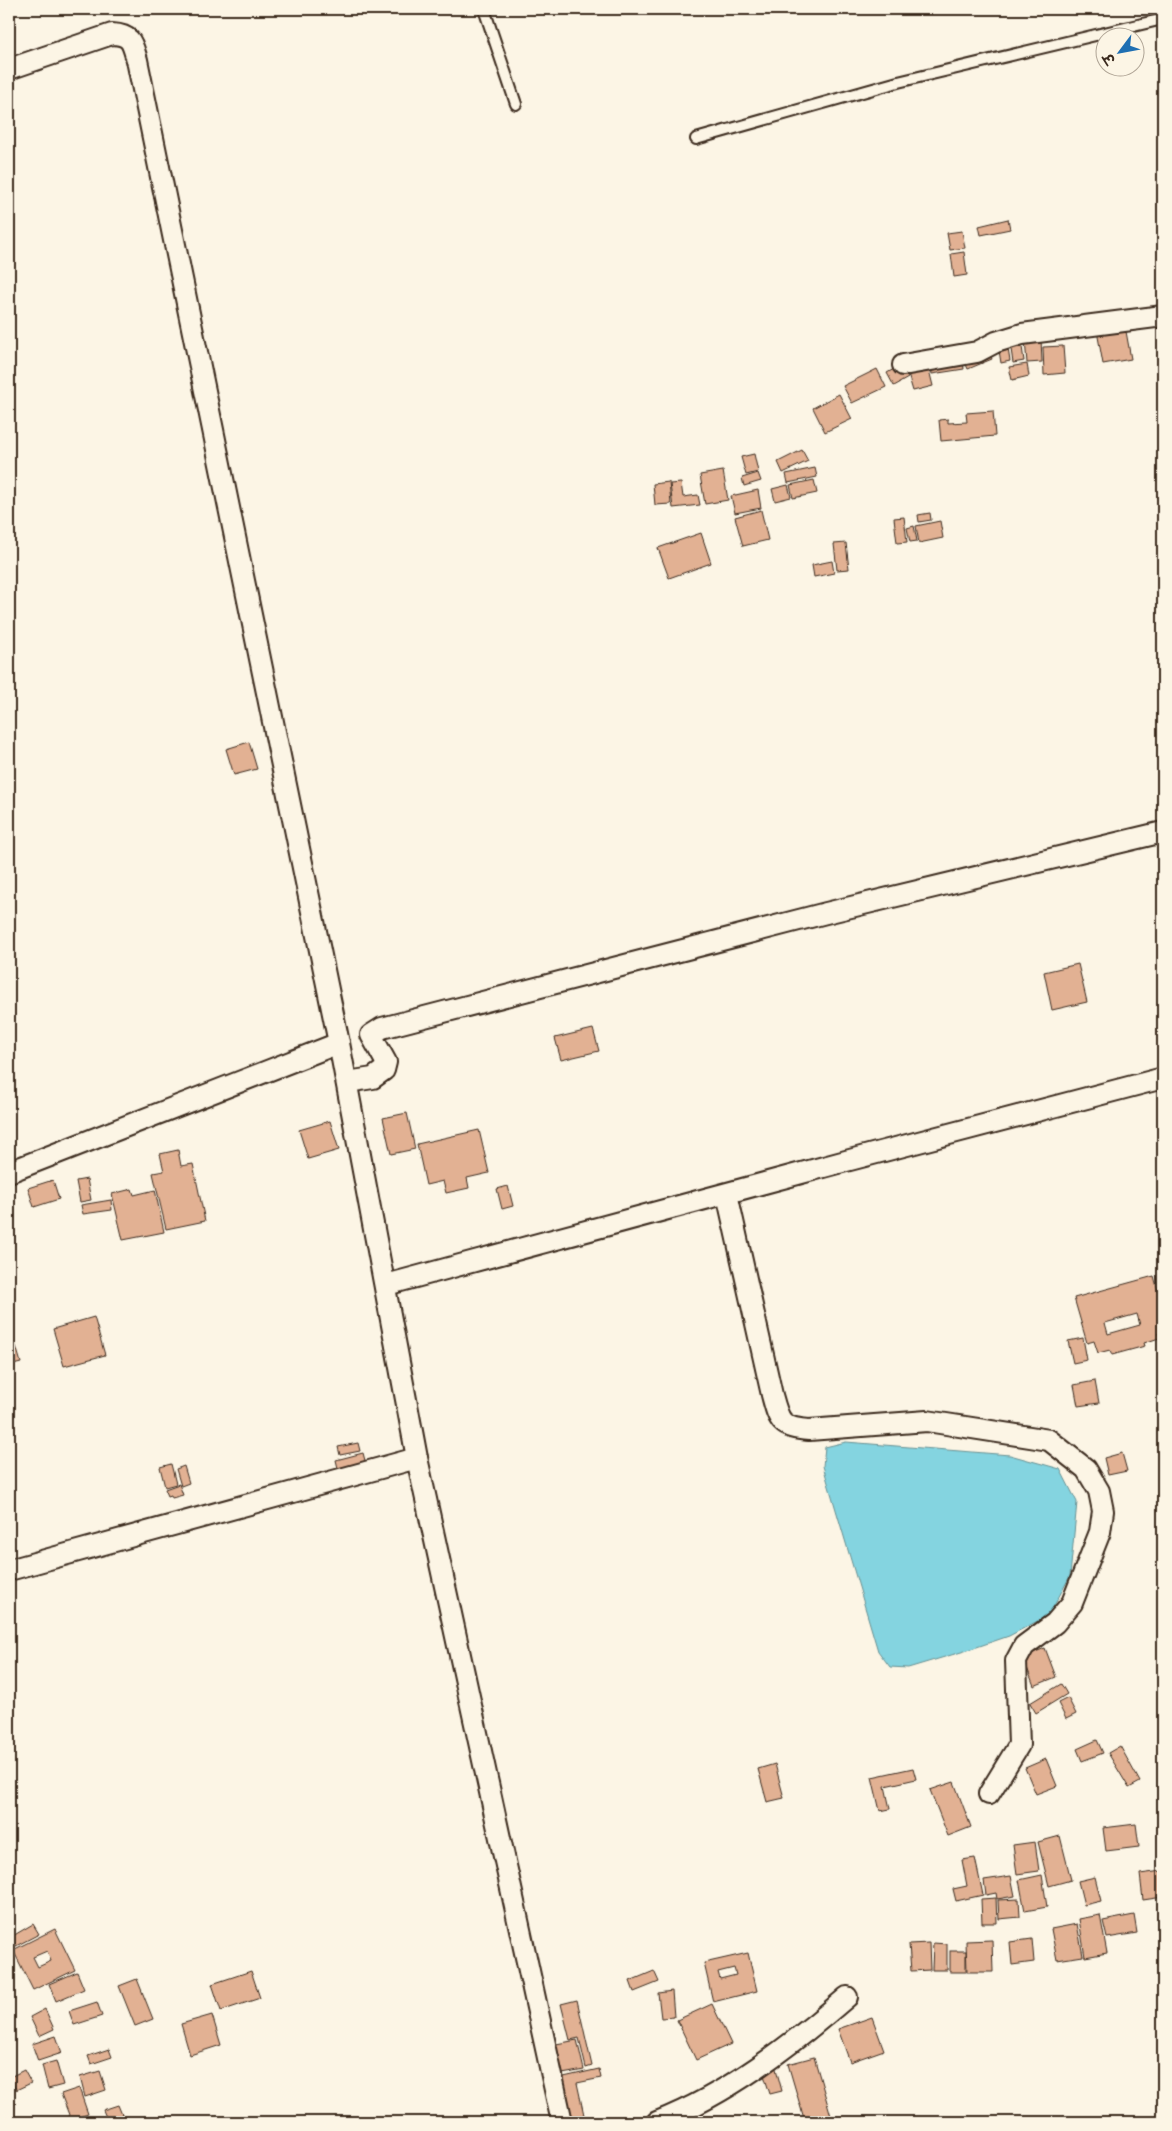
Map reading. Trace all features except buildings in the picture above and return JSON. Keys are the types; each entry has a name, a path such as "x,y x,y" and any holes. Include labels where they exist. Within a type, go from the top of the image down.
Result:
{"street":[{"path":"9,69 112,34 124,34 131,41 134,48 347,1082 417,1458 562,2122"},
{"path":"904,365 977,352 996,342 1022,334 1163,316"},
{"path":"347,1082 373,1078 384,1070 386,1062 371,1036 382,1028 826,913 1163,832"},
{"path":"9,1172 339,1043"},
{"path":"386,1285 1163,1078"},
{"path":"727,1194 772,1395 777,1412 783,1423 791,1428 809,1430 927,1421 1049,1440 1086,1469 1099,1491 1103,1511 1100,1532 1072,1603 1054,1623 1024,1646 1016,1661 1019,1745 989,1794"},
{"path":"9,1570 417,1458"},
{"path":"657,2122 691,2109 744,2077 799,2038 847,1998"}],"lane":[{"path":"484,9 516,104"},
{"path":"696,139 898,82 1163,19"}],"water":[{"path":"846,1442 1010,1455 1060,1469 1077,1502 1070,1576 1049,1615 1009,1636 968,1650 908,1668 890,1667 878,1651 823,1466 825,1447"}]}
